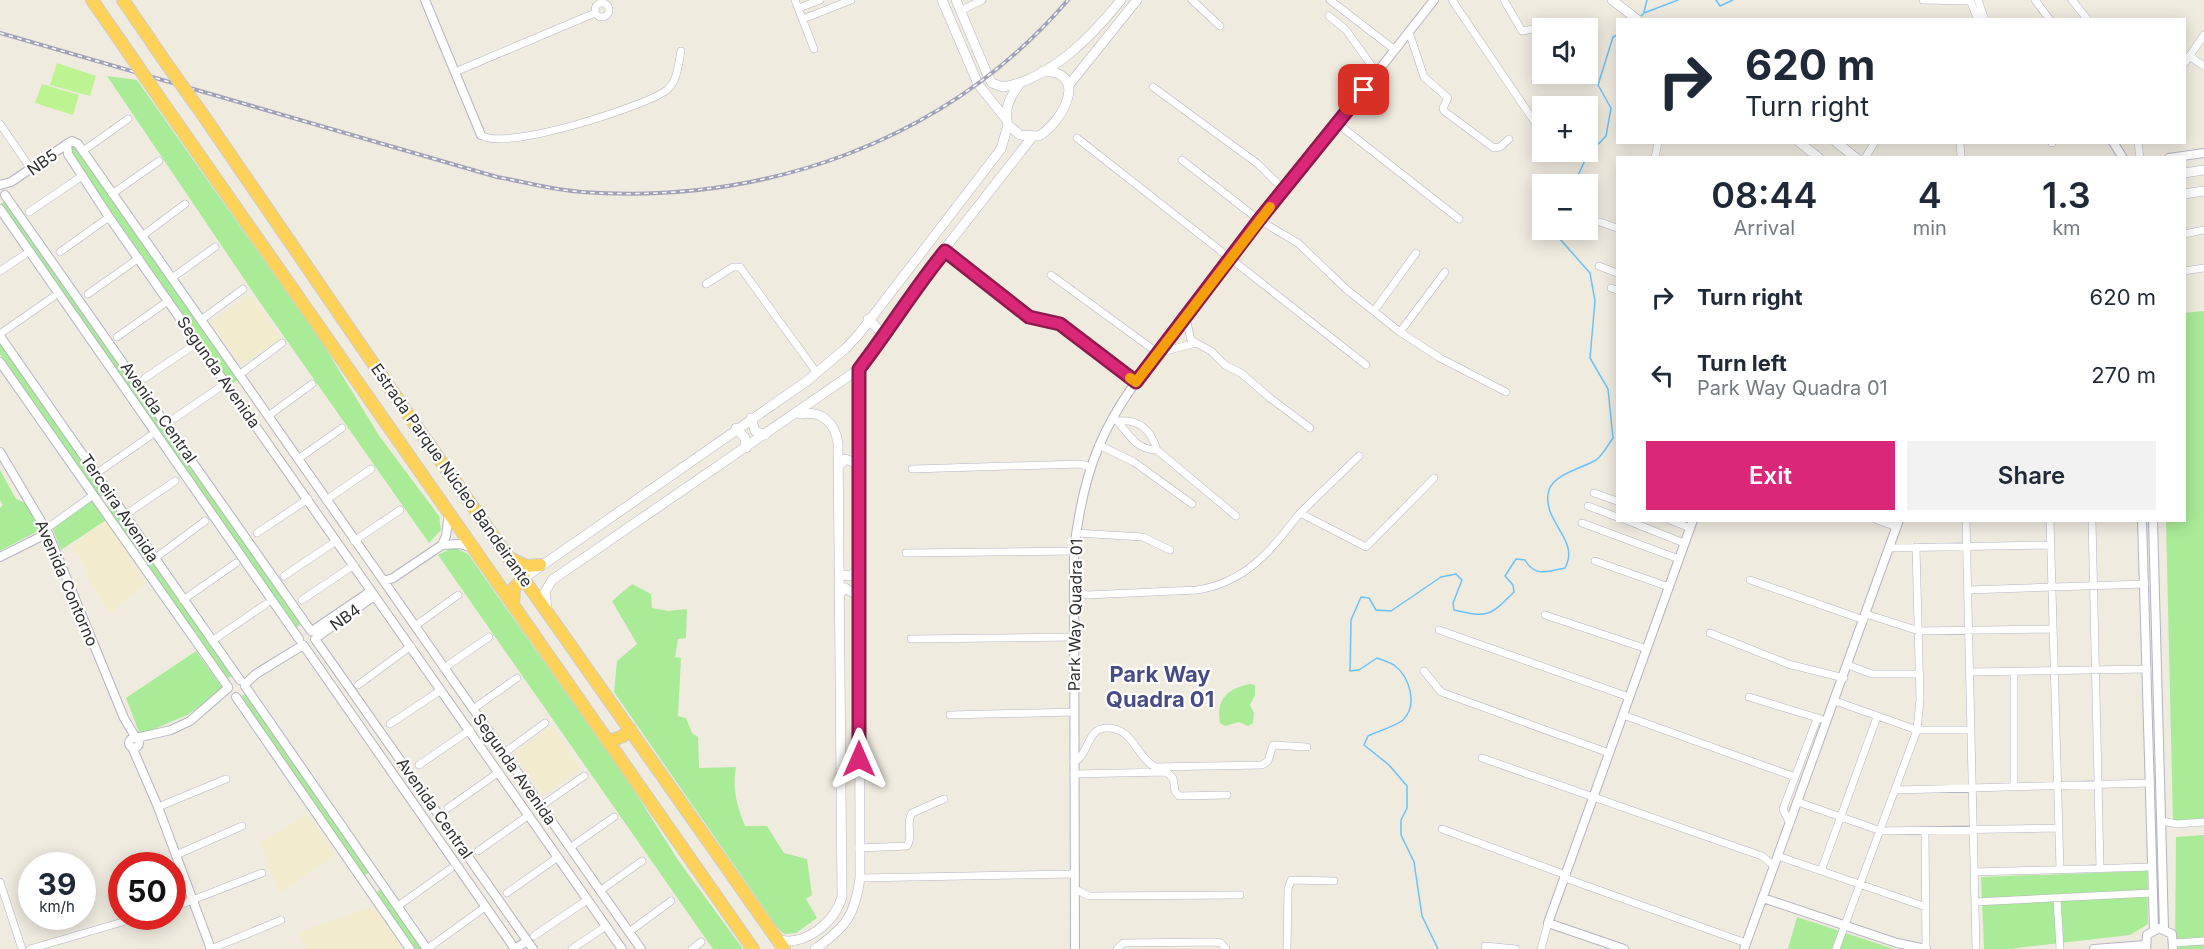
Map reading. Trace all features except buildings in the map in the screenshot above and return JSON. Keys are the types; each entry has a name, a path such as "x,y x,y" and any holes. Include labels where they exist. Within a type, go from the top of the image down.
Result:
{"highway":[{"name":"Estrada Parque Núcleo Bandeirante","path":"92,0 753,949"},
{"name":"Estrada Parque Núcleo Bandeirante","path":"123,0 414,423 784,949"},
{"path":"397,439 402,426 414,423"},
{"path":"510,558 526,566 540,565"},
{"path":"513,606 514,588 524,578"},
{"path":"608,742 623,736 630,729"},
{"path":"619,757 627,748 640,744"}],"main road":[{"path":"942,0 978,84 1020,135 1033,136 1049,129 1061,116 1068,97 1068,86 1062,75 1055,71 1043,71"},
{"path":"956,0 992,83 1003,87 1043,71 1089,38 1121,0"},
{"path":"1068,86 1137,0"},
{"path":"1614,1 1636,18"},
{"path":"524,578 817,373 846,348 1001,149 1010,98 1020,82"},
{"path":"548,614 545,592 552,580 798,414 859,369 885,336 914,288 1033,136"},
{"path":"1802,144 1816,156"},
{"path":"1839,144 1854,156"},
{"path":"2186,173 2204,170"},
{"path":"2186,194 2204,191"},
{"path":"868,319 885,336"},
{"path":"815,949 834,936 847,923 854,909 860,878 859,369"},
{"path":"776,939 786,942 795,941 826,924 839,909 842,897 838,443 833,427 816,413 798,414"},
{"path":"751,418 755,430 765,435"},
{"path":"736,428 745,438 746,448"},
{"path":"839,466 845,459 859,464"},
{"path":"556,556 559,566 567,572"},
{"path":"839,572 850,576 860,569"},
{"path":"839,594 845,588 858,596"},
{"path":"841,782 848,785 859,782"},
{"path":"840,798 850,796 859,802"},
{"path":"826,924 824,929 827,935 834,936"}],"street":[{"path":"425,0 481,135 494,140 519,138 639,105 669,88 676,76 681,51"},
{"path":"795,0 814,49"},
{"path":"799,8 820,0"},
{"path":"803,19 851,0"},
{"path":"960,11 982,0"},
{"path":"1192,0 1220,26"},
{"path":"1330,0 1395,50"},
{"name":"Park Way Quadra 01","path":"1075,949 1074,551 1091,467 1099,445 1136,382 1259,220 1338,124 1434,0"},
{"path":"1452,0 1532,118"},
{"path":"1504,0 1522,31 1532,29"},
{"path":"1923,0 1973,0"},
{"path":"1973,0 1978,18"},
{"path":"1973,0 1984,18"},
{"path":"2035,0 2048,18"},
{"path":"2073,0 2086,18"},
{"path":"808,5 813,15"},
{"path":"455,72 595,13"},
{"path":"1329,16 1346,30 1377,73"},
{"path":"1409,32 1424,77 1448,98 1443,108 1444,111 1496,149 1509,138"},
{"path":"2186,61 2204,35"},
{"path":"2189,56 2204,66"},
{"path":"1154,87 1257,164 1284,190"},
{"path":"83,151 128,119"},
{"path":"0,124 32,169"},
{"path":"1338,124 1459,219"},
{"path":"1077,138 1366,365"},
{"name":"Segunda Avenida","path":"70,143 83,151 641,949"},
{"name":"NB5","path":"2,192 11,182 64,152 70,143"},
{"name":"Segunda Avenida","path":"64,152 622,949"},
{"path":"2183,156 2204,153"},
{"path":"1182,160 1259,220 1298,243 1346,289 1400,332 1440,358 1506,392"},
{"path":"112,194 159,161"},
{"path":"28,212 82,176"},
{"name":"Avenida Central","path":"2,192 528,937 533,949"},
{"path":"142,236 185,204"},
{"name":"Avenida Central","path":"0,208 513,946"},
{"path":"60,252 109,217"},
{"path":"1600,222 1616,228"},
{"path":"2186,234 2204,230"},
{"path":"172,278 215,247"},
{"path":"945,251 1029,317 1060,324 1136,382"},
{"path":"1374,311 1416,252"},
{"path":"0,271 24,255"},
{"path":"88,294 139,258"},
{"path":"706,284 733,267 740,267 817,373"},
{"path":"1599,267 1616,273"},
{"path":"2186,271 2204,267"},
{"path":"1400,332 1445,272"},
{"path":"1051,274 1158,353 1196,343"},
{"path":"201,320 243,289"},
{"path":"117,337 182,292"},
{"path":"0,335 54,297"},
{"path":"1186,318 1188,336 1211,351 1225,365 1241,373 1310,428"},
{"name":"Terceira Avenida","path":"0,335 427,949"},
{"path":"145,378 198,343"},
{"path":"175,418 228,386 239,387 241,377 282,343"},
{"name":"Terceira Avenida","path":"0,362 410,949"},
{"path":"268,416 312,384"},
{"path":"240,403 245,394 252,394"},
{"path":"1115,419 1139,446 1147,450 1157,450"},
{"path":"1115,419 1129,420 1145,428 1153,436 1157,450 1236,516"},
{"path":"298,459 342,428"},
{"path":"97,473 150,436"},
{"path":"170,454 182,445"},
{"path":"1099,445 1134,462 1192,504"},
{"name":"Avenida Contorno","path":"0,452 47,531 135,742 175,852"},
{"path":"1074,589 1087,595 1197,590 1210,587 1240,573 1264,558 1300,513 1359,456"},
{"path":"912,469 1080,464 1091,467"},
{"path":"326,500 371,469"},
{"path":"1300,513 1366,547 1434,478"},
{"path":"125,515 175,481"},
{"path":"1594,493 1616,501"},
{"path":"0,556 112,495"},
{"path":"257,533 308,500"},
{"path":"1588,506 1616,517"},
{"path":"354,541 400,510"},
{"path":"442,545 446,536 448,513"},
{"path":"154,559 205,521"},
{"path":"1631,522 1684,543"},
{"path":"1966,522 1976,949"},
{"path":"2050,522 2057,828 2060,869"},
{"path":"2091,522 2100,868"},
{"path":"2142,522 2147,669 2162,821 2164,929"},
{"path":"2153,522 2154,729 2150,783 2154,929"},
{"path":"1582,524 1679,559"},
{"path":"1541,949 1548,923 1692,524"},
{"path":"1442,829 1745,946 1898,524"},
{"path":"1076,533 1143,537 1170,550"},
{"path":"284,576 336,541"},
{"path":"386,584 375,582 373,593 384,597 386,584 442,545 460,544 473,548"},
{"path":"1890,548 2050,544"},
{"path":"1836,949 1897,790 1917,730 1920,674 1917,547"},
{"path":"906,553 1074,551"},
{"path":"1595,561 1669,586"},
{"path":"183,600 236,563"},
{"path":"302,600 354,565"},
{"path":"1750,580 1865,617 1919,631 2053,629"},
{"path":"1968,590 2145,584"},
{"name":"NB4","path":"314,635 373,593"},
{"path":"415,626 458,595"},
{"path":"1074,606 1087,595"},
{"path":"212,641 266,604"},
{"path":"1545,615 1647,649"},
{"path":"1440,630 1629,698"},
{"path":"231,692 231,681 242,683 301,643 312,645 314,635 302,632 301,643"},
{"path":"1710,633 1788,664 1844,678"},
{"path":"444,668 489,637"},
{"path":"910,639 1074,637"},
{"path":"358,685 411,646"},
{"path":"1848,665 1872,674 1920,674"},
{"path":"1970,672 2147,669"},
{"path":"1424,671 1441,692 1609,753"},
{"path":"2014,672 2014,785"},
{"path":"473,709 517,678"},
{"path":"135,742 190,721 231,692 243,694 242,683"},
{"path":"390,724 441,690"},
{"path":"1749,697 1817,719 1829,717"},
{"path":"1835,701 1917,730 1971,729"},
{"path":"950,715 1074,712"},
{"path":"1623,715 1795,777"},
{"path":"1821,871 1877,717"},
{"path":"1790,824 1783,809 1817,719"},
{"path":"418,765 470,730 478,729 482,722"},
{"path":"504,753 545,723"},
{"path":"1074,762 1081,758 1092,734 1100,728 1118,728 1124,732 1145,759 1155,767 1262,765 1268,761 1273,745 1306,747"},
{"path":"478,741 480,736 490,732"},
{"path":"1482,758 1762,856 1774,866"},
{"path":"448,808 499,772"},
{"path":"1074,774 1166,772 1173,778 1175,791 1179,796 1227,795"},
{"path":"541,806 584,776"},
{"path":"159,807 226,778"},
{"path":"406,792 415,788 416,780"},
{"path":"1897,790 2150,783"},
{"path":"412,803 417,796 426,795"},
{"path":"859,848 907,846 912,813 944,800"},
{"path":"1798,802 1881,831 2057,828"},
{"path":"478,851 529,815"},
{"path":"571,847 614,817"},
{"path":"2162,821 2177,824 2204,822"},
{"path":"183,852 242,826"},
{"path":"1763,898 1845,926 1926,949 1925,832"},
{"path":"1762,856 1779,854 1861,886 1926,907"},
{"path":"507,893 558,857"},
{"path":"601,890 642,861"},
{"path":"1975,872 2151,867"},
{"path":"398,906 450,869"},
{"path":"362,880 369,877 373,871"},
{"path":"186,904 262,873"},
{"path":"860,878 1075,874"},
{"path":"1287,949 1289,883 1293,879 1334,881"},
{"path":"0,882 22,949"},
{"name":"Avenida Contorno","path":"186,883 211,949"},
{"path":"370,892 382,884"},
{"path":"1075,889 1089,896"},
{"path":"1975,903 2152,892"},
{"path":"1074,902 1089,896 1240,895"},
{"path":"2057,898 2060,949"},
{"path":"593,908 606,899"},
{"path":"513,946 587,900"},
{"path":"629,932 671,901"},
{"path":"599,916 612,907"},
{"path":"427,949 481,910"},
{"path":"211,949 281,920"},
{"path":"1548,923 1624,949"},
{"path":"30,949 108,926"},
{"path":"572,949 606,926"},
{"path":"2094,949 2145,947 2147,935 2154,929 2164,929 2172,934 2174,946 2204,944"},
{"path":"692,949 701,942"},
{"path":"1117,949 1123,943 1214,942 1221,943 1226,949"},
{"path":"1485,946 1516,949"}],"shaded area":[{"path":"250,294 281,338 241,365 211,322"},
{"path":"106,520 131,556 128,558 146,584 110,613 85,574 88,571 72,546"},
{"path":"552,726 581,769 543,795 513,753"},
{"path":"307,814 335,854 279,894 260,843"},
{"path":"374,906 403,949 305,949 299,932"}],"green space":[{"path":"57,63 96,76 90,96 50,85"},
{"path":"107,76 137,80 323,344 380,437 439,516 441,530 429,543 259,301"},
{"path":"42,84 79,95 73,115 35,103"},
{"path":"76,143 240,379 231,384 68,149"},
{"path":"8,198 304,622 295,628 1,204"},
{"path":"2204,311 2204,819 2173,823 2166,522 2186,522 2186,313"},
{"path":"0,338 108,491 100,497 0,354"},
{"path":"0,470 16,499 26,503 40,530 0,551 0,508 3,505 0,500"},
{"path":"91,500 106,520 61,550 52,527"},
{"path":"116,500 235,674 225,680 106,507"},
{"path":"454,547 468,554 630,784 678,860 743,949 713,949 438,555"},
{"path":"632,584 651,594 652,608 668,611 687,609 686,638 678,639 675,657 681,658 678,716 686,718 692,733 698,737 699,768 736,767 736,797 745,826 767,826 784,853 807,859 812,895 806,899 817,918 796,933 784,934 777,927 614,692 617,661 637,644 612,601"},
{"path":"196,651 224,690 187,715 140,735 126,698"},
{"path":"1250,684 1255,685 1255,695 1250,705 1254,713 1253,723 1248,726 1239,722 1225,726 1220,723 1220,707 1225,696 1235,689"},
{"path":"247,692 372,871 363,876 240,698"},
{"path":"2204,835 2204,949 2175,949 2176,837"},
{"path":"2147,871 2148,924 2130,935 2009,949 1984,949 1981,877"},
{"path":"382,888 425,949 413,949 374,895"},
{"path":"1797,917 1894,949 1788,949"}],"waterway":[{"path":"1644,12 1647,0"},
{"path":"1641,16 1678,0"},
{"path":"1716,0 1720,6 1733,0"},
{"path":"1579,174 1587,156 1606,136 1611,108 1598,85 1613,37 1616,36"},
{"path":"1438,949 1422,916 1414,862 1401,835 1401,820 1407,808 1407,786 1389,765 1364,745 1368,736 1403,720 1410,707 1410,691 1400,670 1377,658 1359,670 1350,671 1351,620 1361,597 1369,598 1376,610 1391,611 1441,577 1456,574 1462,580 1453,603 1454,610 1474,614 1488,613 1514,592 1513,585 1505,576 1516,559 1525,560 1533,569 1543,572 1565,568 1569,558 1568,548 1550,511 1549,490 1552,484 1563,476 1596,460 1613,438 1608,389 1590,358 1595,301 1590,273 1561,240"}],"railway":[{"path":"0,33 497,177 571,191 650,193 718,187 784,174 848,154 909,126 967,91 1020,49 1068,0"}],"slow traffic":[{"path":"1130,378 1136,382 1270,207"}],"district":[{"name":"Park Way Quadra 01","path":"1160,686"}],"route":[{"path":"859,759 859,369 885,336 914,288 945,251 1029,317 1034,320 1060,324 1136,382 1259,220 1364,90"}]}
